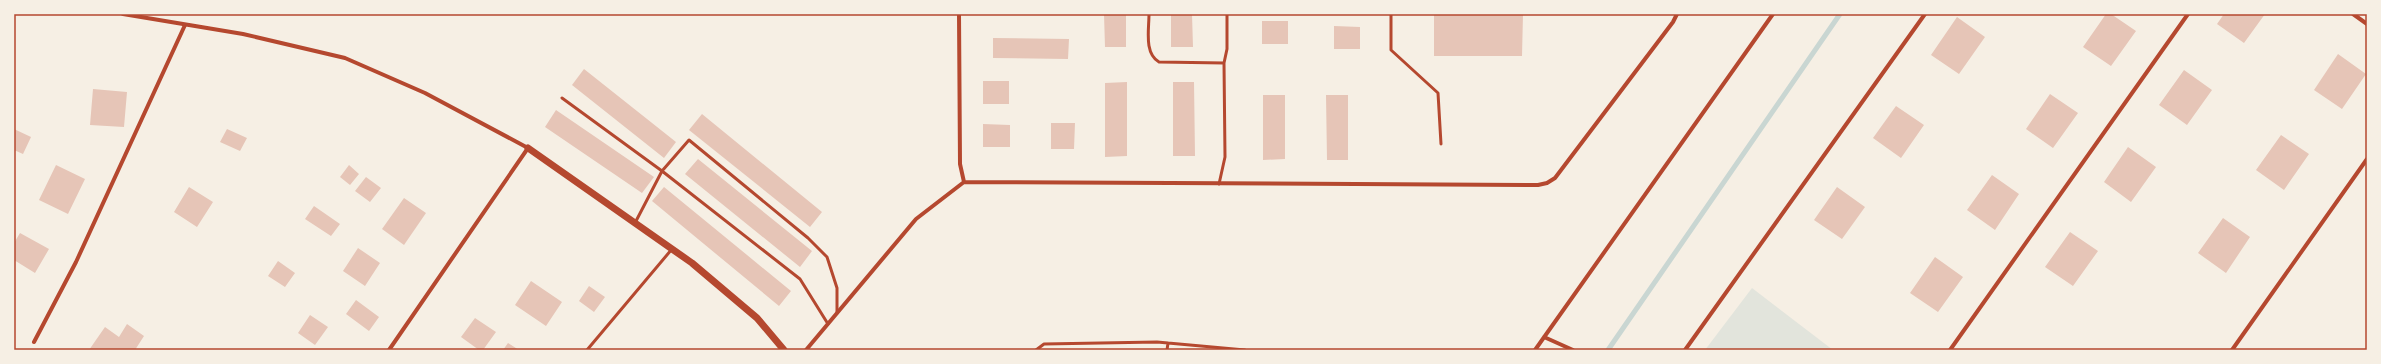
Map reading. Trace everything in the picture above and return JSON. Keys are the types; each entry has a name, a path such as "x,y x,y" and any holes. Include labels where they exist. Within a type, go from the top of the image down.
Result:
{"street":[{"path":"123,14 243,34 345,58 425,93 528,148 672,249 757,318 784,350"},
{"path":"959,14 960,164 964,182"},
{"path":"806,350 916,219 964,182 1538,185 1547,183 1555,178 1673,22 1677,14"},
{"path":"1535,350 1773,14"},
{"path":"1684,350 1925,14"},
{"path":"1950,350 2188,14"},
{"path":"2353,14 2367,24"},
{"path":"34,342 76,262 185,25"},
{"path":"389,350 528,148"},
{"path":"2232,350 2367,158"},
{"path":"1544,337 1573,350"}],"lane":[{"path":"1149,14 1150,51 1152,58 1159,62 1224,62"},
{"path":"1219,184 1225,157 1224,62 1227,49 1227,14"},
{"path":"1391,14 1391,50 1438,93 1440,144"},
{"path":"562,98 662,171 800,279 828,324"},
{"path":"635,223 662,171 689,140 808,238 827,257 836,288 837,313"},
{"path":"587,350 672,249"},
{"path":"1036,350 1044,344 1168,343 1245,350"},
{"path":"1168,343 1168,350"}],"shaded area":[{"path":"1752,288 1833,350 1705,350"}],"building":[{"path":"1104,14 1126,14 1126,47 1105,47"},
{"path":"1171,14 1192,14 1193,47 1171,47"},
{"path":"1434,14 1523,14 1522,56 1434,56"},
{"path":"2106,14 2111,14 2136,31 2111,66 2083,47"},
{"path":"2224,14 2265,14 2244,43 2217,24"},
{"path":"1957,17 1985,37 1959,74 1931,55"},
{"path":"1262,21 1288,21 1288,44 1262,44"},
{"path":"1334,26 1360,27 1360,49 1334,49"},
{"path":"993,38 1069,39 1068,59 993,58"},
{"path":"2338,54 2366,74 2342,109 2314,90"},
{"path":"584,69 676,142 664,158 572,85"},
{"path":"2184,70 2212,90 2187,125 2159,105"},
{"path":"983,81 1009,81 1009,104 983,104"},
{"path":"1127,82 1127,156 1105,157 1105,83"},
{"path":"1173,82 1194,82 1195,156 1173,156"},
{"path":"93,89 127,92 124,127 90,125"},
{"path":"2050,94 2078,113 2053,148 2026,129"},
{"path":"1263,95 1285,95 1285,159 1263,160"},
{"path":"1326,95 1348,95 1348,160 1327,160"},
{"path":"1896,106 1924,125 1901,158 1873,138"},
{"path":"556,110 654,177 642,193 545,127"},
{"path":"702,114 822,212 810,227 689,130"},
{"path":"1051,123 1075,123 1074,149 1051,149"},
{"path":"983,124 1010,125 1010,147 983,147"},
{"path":"14,129 31,137 23,154 14,150"},
{"path":"227,129 247,138 240,151 220,142"},
{"path":"2281,135 2309,154 2284,190 2256,170"},
{"path":"2128,147 2156,167 2131,202 2104,182"},
{"path":"698,159 812,251 800,267 685,174"},
{"path":"56,165 85,179 68,214 39,200"},
{"path":"349,165 359,174 350,185 340,177"},
{"path":"1992,175 2019,194 1995,230 1967,210"},
{"path":"366,177 381,188 370,202 355,191"},
{"path":"189,187 213,202 197,227 174,212"},
{"path":"664,187 791,291 779,306 652,201"},
{"path":"1837,187 1865,207 1842,239 1814,220"},
{"path":"404,198 426,213 404,245 382,229"},
{"path":"314,206 340,224 331,236 305,219"},
{"path":"2223,218 2250,237 2226,273 2198,253"},
{"path":"2070,232 2098,251 2073,286 2045,267"},
{"path":"20,233 49,249 35,273 14,260 14,243"},
{"path":"358,248 380,263 365,286 343,271"},
{"path":"1935,257 1963,277 1938,312 1910,293"},
{"path":"278,261 295,273 285,287 268,276"},
{"path":"531,281 562,302 546,326 515,305"},
{"path":"589,286 605,297 594,312 579,301"},
{"path":"356,300 379,317 369,331 346,314"},
{"path":"310,315 328,327 315,345 298,333"},
{"path":"475,318 496,332 483,350 479,350 461,337"},
{"path":"127,324 144,336 135,350 89,350 105,327 119,337"},
{"path":"508,343 519,350 503,350"}],"waterway":[{"path":"1608,350 1840,14"}]}
